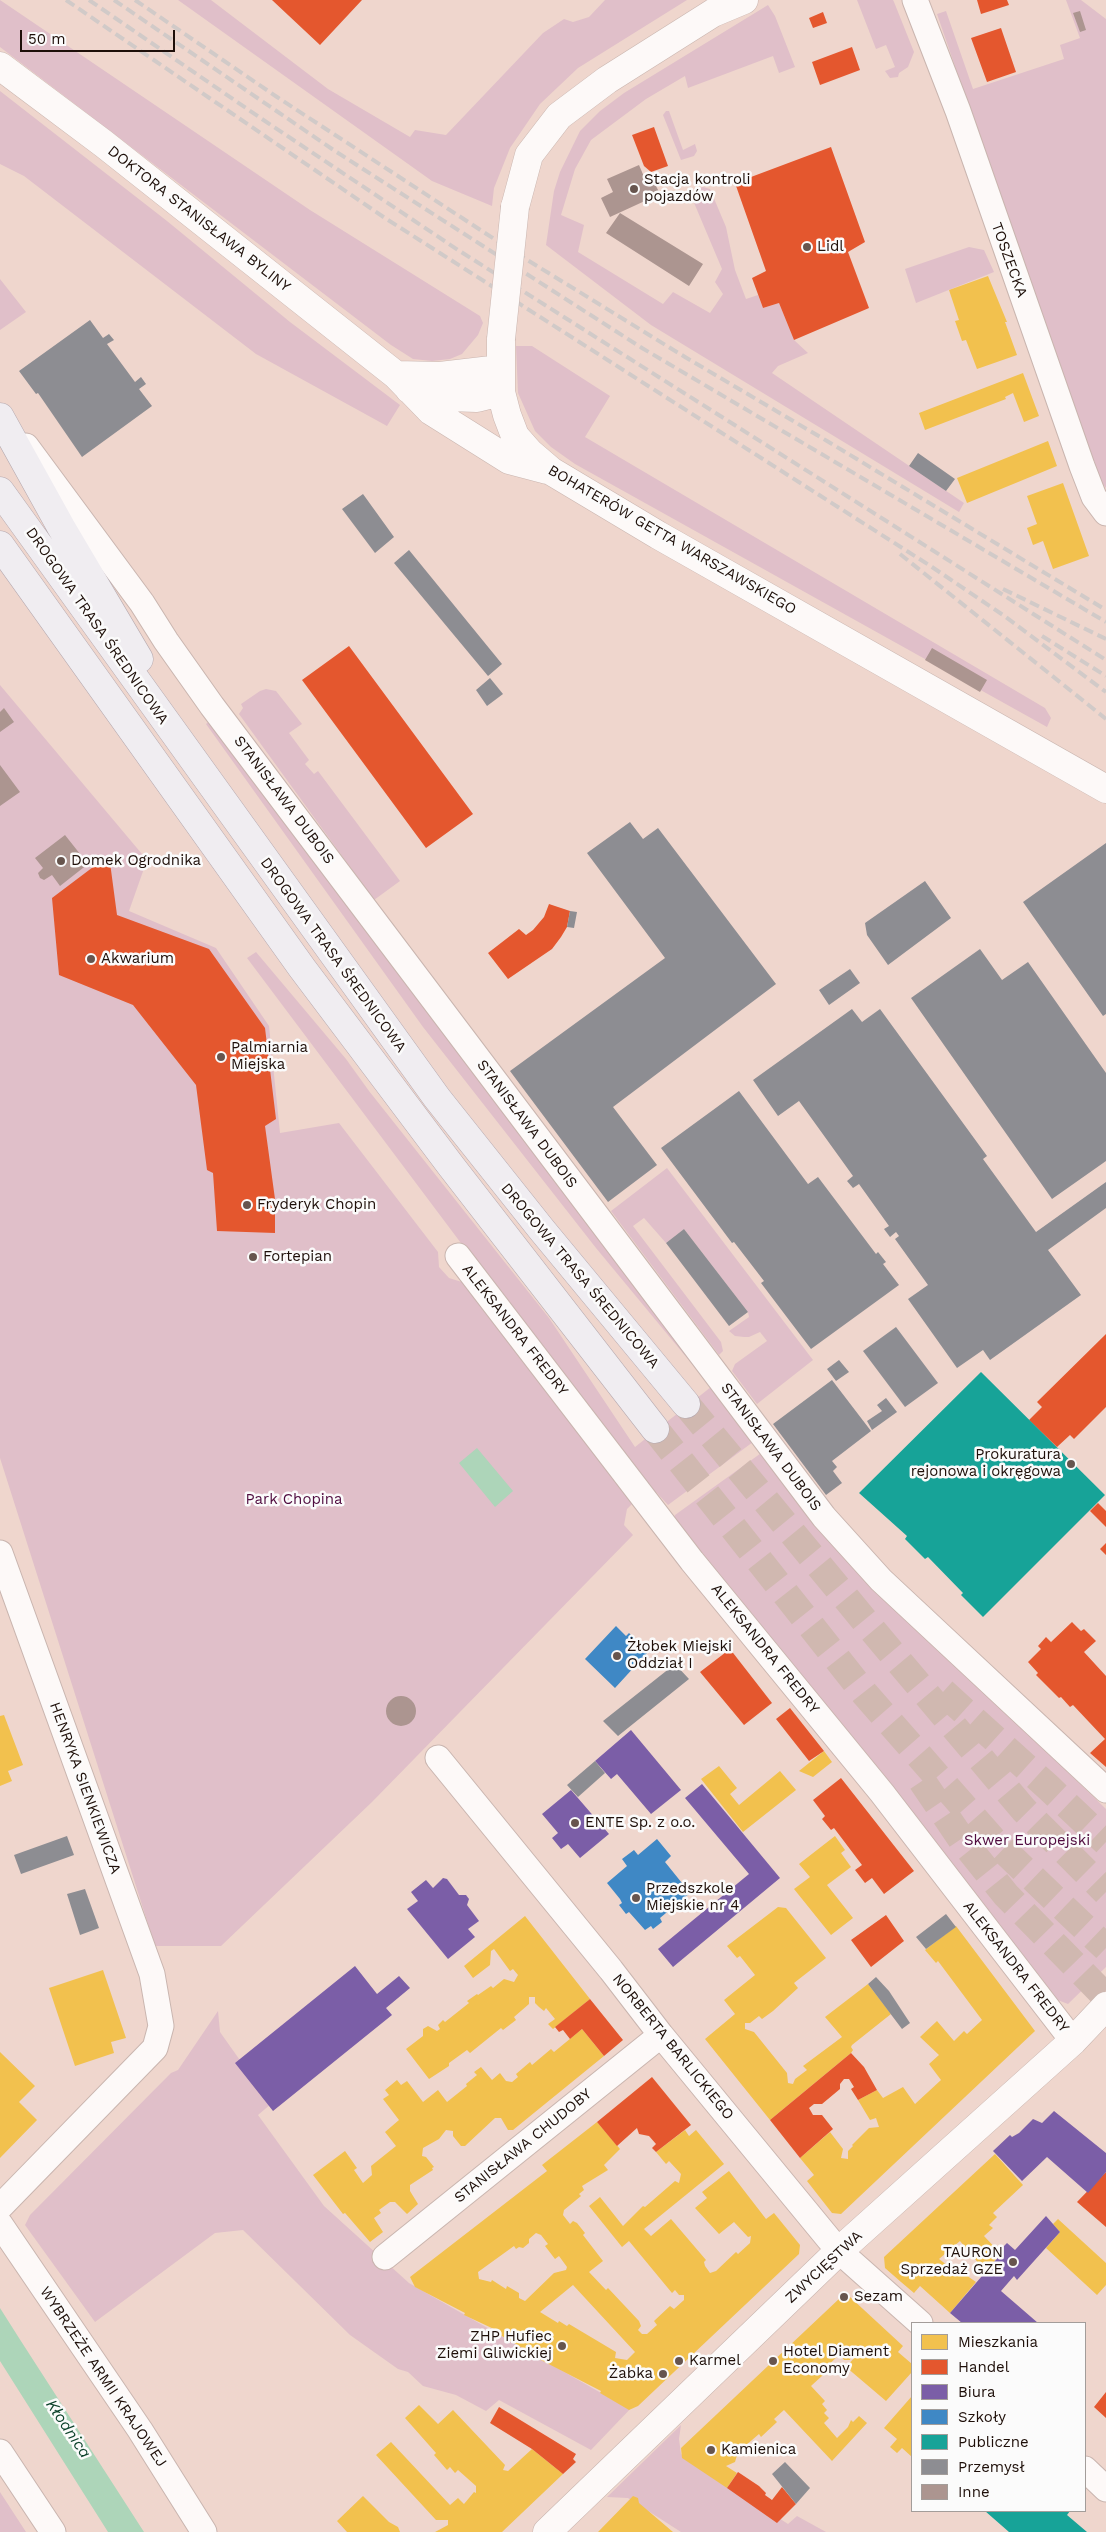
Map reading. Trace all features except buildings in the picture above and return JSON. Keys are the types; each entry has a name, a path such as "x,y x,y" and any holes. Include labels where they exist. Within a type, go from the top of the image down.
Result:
{"main road":[{"name":"BOHATERÓW GETTA WARSZAWSKIEGO","path":"725,4 607,80 559,116 529,155 515,206 501,339 501,381 516,436 530,453 551,471 658,535 1106,789"},
{"name":"DOKTORA STANISŁAWA BYLINY","path":"0,66 104,144 403,382 431,411 509,460 551,471"},
{"name":"DOKTORA STANISŁAWA BYLINY","path":"403,382 448,397 477,398 501,381"},
{"path":"0,417 65,534 137,655 171,731"},
{"name":"DROGOWA TRASA ŚREDNICOWA","path":"0,491 437,1098 505,1186 686,1404"},
{"name":"DROGOWA TRASA ŚREDNICOWA","path":"0,546 302,968 451,1166 655,1429"},
{"name":"ZWYCIĘSTWA","path":"547,2532 839,2251 1073,2042 1106,2006"}],"street":[{"name":"TOSZECKA","path":"917,1 1082,466 1094,497 1106,513"},
{"name":"STANISŁAWA DUBOIS","path":"0,412 103,550 212,706 824,1516 881,1580 1106,1790"},
{"name":"ALEKSANDRA FREDRY","path":"458,1256 692,1561 882,1793 1073,2042"},
{"name":"HENRYKA SIENKIEWICZA","path":"0,1553 152,1974 161,2026 156,2048 0,2207"},
{"name":"NORBERTA BARLICKIEGO","path":"438,1758 611,1970 661,2035 839,2251 919,2322"},
{"name":"STANISŁAWA CHUDOBY","path":"385,2257 661,2035"},
{"name":"WYBRZEŻE ARMII KRAJOWEJ","path":"0,2224 140,2430 204,2532"},
{"path":"0,2452 53,2532"},
{"path":"1086,2471 1106,2489"}],"green space":[{"path":"0,0 310,210 480,316 483,323 478,335 462,354 450,359 432,361 413,359 391,345 0,47"},
{"path":"178,0 211,0 328,89 410,137 415,130 446,135 543,33 564,19 573,22 589,17 605,0 687,0 578,68 540,104 510,148 494,188 492,206 432,181"},
{"path":"857,0 893,0 914,52 908,67 899,73 898,77 890,78 885,71 895,67 886,45 876,49"},
{"path":"1066,0 1081,0 1106,19 1106,488 1096,476 937,14 946,11 973,89 1064,59 1060,45 1080,38"},
{"path":"768,5 775,16 795,67 779,73 773,56 688,88 685,76 646,99 591,140 575,169 561,215 584,225 578,252 663,304 673,292 710,313 723,294 715,282 722,269 692,198 695,189 703,187 710,189 726,227 735,270 746,299 758,295 763,308 779,303 794,340 808,353 778,366 772,373 964,503 959,512 651,325 546,245 554,191 560,172 580,131 600,111 624,93"},
{"path":"0,91 167,221 290,322 400,405 387,426 256,354 24,176 0,164"},
{"path":"666,111 669,111 683,150 695,144 697,151 694,156 681,160 663,115"},
{"path":"969,247 984,250 994,272 916,303 905,269"},
{"path":"0,279 26,312 0,330"},
{"path":"516,346 532,346 610,396 585,437 1045,708 1051,718 1047,727 575,464 551,447 535,431 518,393"},
{"name":"Park Chopina","path":"0,685 147,860 129,911 216,948 269,1026 280,1133 339,1123 438,1252 439,1267 449,1278 465,1283 633,1503 627,1509 624,1525 633,1535 372,1802 221,1946 155,1946 0,1458"},
{"path":"266,689 276,691 302,724 289,733 309,760 305,764 314,774 318,771 400,881 374,900 239,714 243,708 241,704"},
{"path":"212,719 753,1442 668,1505 656,1492 650,1495 247,958 256,952 346,1059 369,1091 549,1318 635,1447 711,1387 596,1248 423,1027 206,724"},
{"path":"667,1168 813,1360 757,1404 732,1371 735,1364 767,1341 760,1332 744,1337 735,1336 729,1331 749,1317 748,1312 684,1229 666,1243 644,1218 633,1226 721,1342 723,1351 719,1355 611,1211"},
{"name":"Skwer Europejski","path":"764,1451 902,1611 1106,1809 1106,1967 1068,2004 1050,1997 672,1524 675,1515"},
{"path":"218,2011 220,2032 271,2104 258,2115 324,2206 409,2283 615,2401 634,2405 591,2450 499,2400 486,2411 456,2395 423,2386 408,2372 398,2369 350,2335 243,2230 215,2233 95,2322 25,2225 30,2215 171,2073 178,2070"},
{"path":"681,2425 679,2439 681,2454 788,2524 797,2516 826,2532 681,2532 628,2498 607,2497"},
{"path":"0,2492 26,2532 0,2532"}],"water":[{"path":"477,1448 513,1491 495,1507 459,1463"},
{"name":"Kłodnica","path":"0,2308 144,2532 108,2532 0,2361"}],"tunnel":[{"path":"686,1404 1024,1810 1106,1892"},
{"path":"655,1429 865,1694 993,1840 1106,1948"},
{"path":"943,1692 1106,1842"},
{"path":"922,1781 962,1840 1006,1895 1106,1997"}],"railway":[{"path":"66,0 385,218 932,567 1003,615 1106,692"},
{"path":"89,0 259,117 458,250 1106,660"},
{"path":"114,0 335,151 642,348 1106,622"},
{"path":"135,0 277,97 508,248"},
{"path":"503,245 685,357 1106,610"},
{"path":"900,554 1106,719"},
{"path":"1003,589 1106,639"},
{"path":"1042,636 1106,676"}],"place":[{"name":"Stacja kontroli pojazdów","path":"634,189"},
{"name":"Lidl","path":"807,247"},
{"name":"Domek Ogrodnika","path":"61,861"},
{"name":"Akwarium","path":"91,959"},
{"name":"Palmiarnia Miejska","path":"221,1057"},
{"name":"Fryderyk Chopin","path":"247,1205"},
{"name":"Fortepian","path":"253,1257"},
{"name":"Prokuratura rejonowa i okręgowa","path":"1071,1464"},
{"name":"Żłobek Miejski Oddział I","path":"617,1656"},
{"name":"ENTE Sp. z o.o.","path":"575,1823"},
{"name":"Przedszkole Miejskie nr 4","path":"636,1898"},
{"name":"TAURON Sprzedaż GZE","path":"1013,2262"},
{"name":"Sezam","path":"844,2297"},
{"name":"ZHP Hufiec Ziemi Gliwickiej","path":"562,2346"},
{"name":"Karmel","path":"679,2361"},
{"name":"Hotel Diament Economy","path":"773,2361"},
{"name":"Żabka","path":"663,2374"},
{"name":"Kamienica","path":"711,2450"}]}
